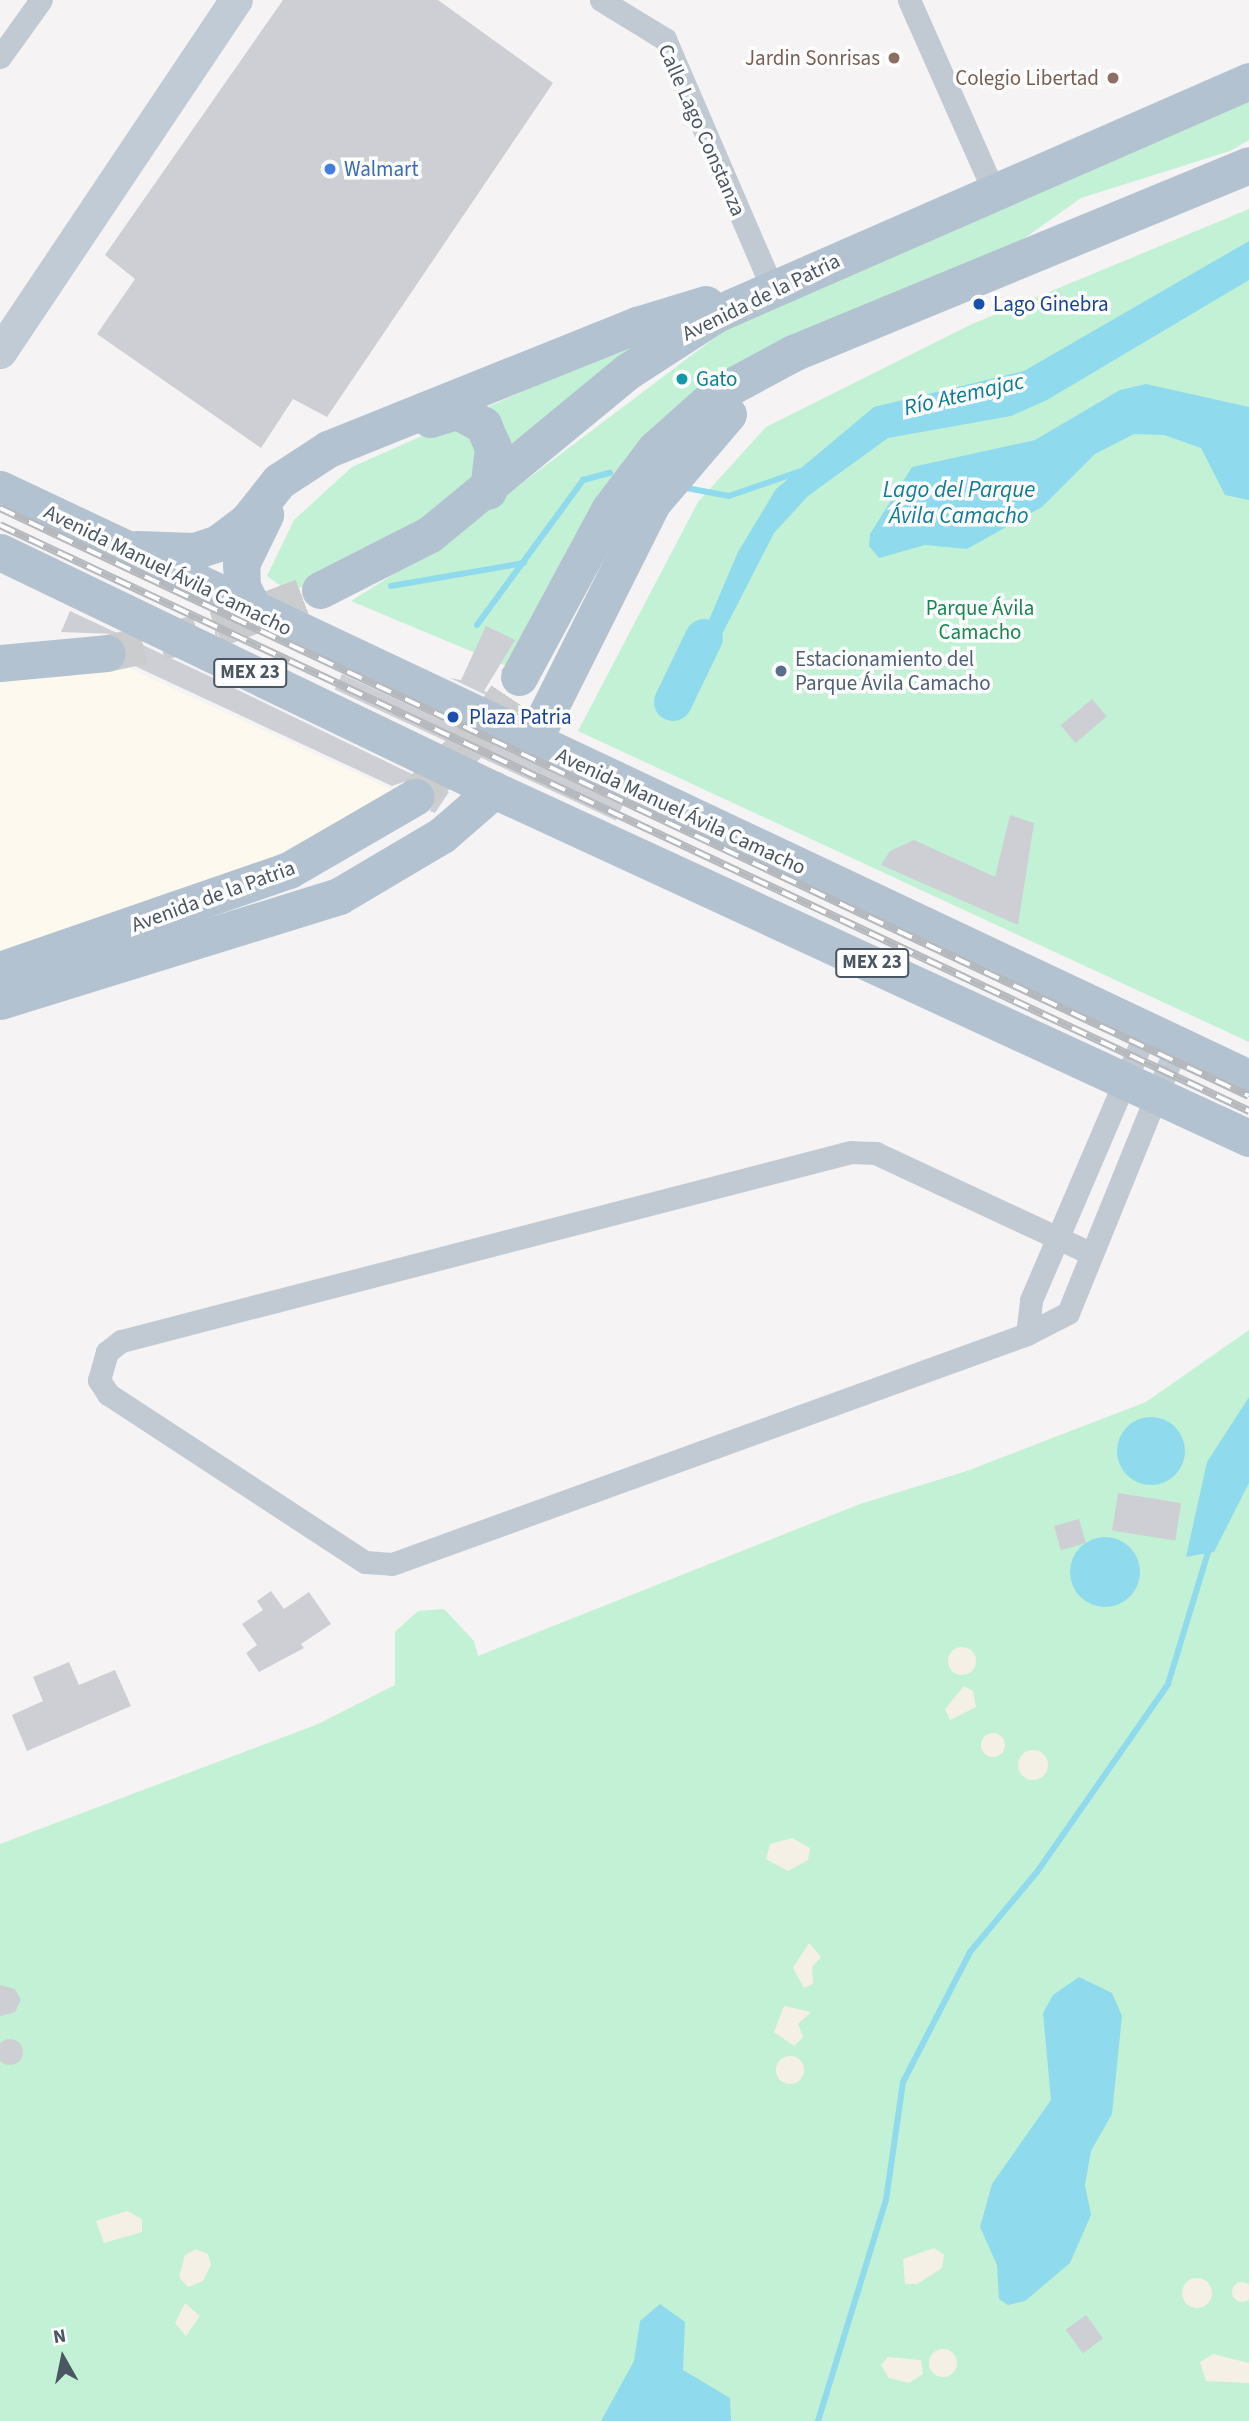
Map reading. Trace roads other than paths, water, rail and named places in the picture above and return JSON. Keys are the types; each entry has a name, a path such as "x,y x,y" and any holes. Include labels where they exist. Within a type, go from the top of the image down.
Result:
{"main road":[{"name":"Avenida de la Patria","path":"320,590 399,552 488,491 628,371 705,321 772,288 1249,81"},
{"path":"988,274 1107,201 1249,138"},
{"path":"519,677 589,542 655,449 717,394 831,337 1249,165"},
{"path":"121,546 162,552 206,548 239,529 292,470 328,449 637,325 772,288"},
{"path":"534,741 672,474 744,400 831,337"},
{"path":"255,612 242,587 243,553 268,510 319,464 445,413 463,412 491,439 488,491"},
{"name":"Avenida Manuel Ávila Camacho","path":"0,489 255,612 1249,1078"},
{"name":"MEX 23","path":"0,552 494,790 1249,1138"},
{"path":"0,663 107,653"},
{"path":"0,1001 339,896 442,835 494,790"},
{"name":"Avenida de la Patria","path":"0,971 289,870 415,797"},
{"path":"631,852 749,887 757,878 754,859 728,833"}],"street":[{"path":"0,57 41,0"},
{"path":"0,352 236,0"},
{"name":"Calle Lago Constanza","path":"601,0 665,39 772,288"},
{"path":"909,0 994,192"},
{"path":"1027,1334 1031,1300 1060,1239 1125,1080 1162,1037"},
{"path":"1090,1253 876,1153 851,1153 121,1341 107,1352 99,1380 108,1394 376,1568 1027,1334 1068,1313 1090,1253 1159,1096 1162,1037"}],"water":[{"path":"1249,241 1249,280 1047,400 1011,416 888,438 808,496 774,533 697,683 682,683 738,552 776,489 874,407 1024,371"},
{"name":"Lago del Parque Ávila Camacho","path":"1146,384 1249,407 1249,500 1225,495 1201,448 1164,435 1134,434 1095,454 1042,507 967,549 925,545 879,558 869,546 870,534 912,467 1035,440 1120,390"},
{"path":"1249,1397 1249,1483 1214,1552 1186,1557 1207,1462"},
{"path":"1151,1417 1164,1420 1175,1427 1182,1438 1185,1451 1182,1464 1175,1475 1164,1482 1151,1485 1138,1482 1127,1475 1120,1464 1117,1451 1120,1438 1127,1427 1138,1420"},
{"path":"1105,1537 1130,1547 1140,1572 1130,1597 1105,1607 1080,1597 1070,1572 1080,1547"},
{"path":"1079,1977 1112,1993 1122,2016 1112,2114 1091,2151 1085,2185 1091,2215 1070,2263 1025,2301 1008,2305 999,2299 997,2265 980,2227 992,2184 1051,2100 1043,2013 1053,1995"},
{"path":"660,2304 685,2322 683,2370 730,2398 731,2421 601,2421 634,2361 640,2321"}],"waterway":[{"path":"681,487 729,496 801,471"},
{"path":"477,625 583,480 610,473"},
{"path":"391,586 524,563"},
{"name":"Río Atemajac","path":"673,702 704,638"},
{"path":"818,2421 886,2200 903,2082 970,1952 1037,1872 1168,1684 1209,1549"}],"tunnel":[{"path":"107,653 216,629 320,590"},
{"path":"415,797 486,726 519,677"}],"railway":[{"path":"0,508 1249,1096"},
{"path":"0,525 1249,1111"}],"place":[{"name":"Jardin Sonrisas","path":"894,58"},
{"name":"Colegio Libertad","path":"1113,78"},
{"name":"Walmart","path":"330,169"},
{"name":"Lago Ginebra","path":"979,304"},
{"name":"Gato","path":"682,379"},
{"name":"Estacionamiento del Parque Ávila Camacho","path":"781,671"},
{"name":"Plaza Patria","path":"453,717"}],"park label":[{"name":"Parque Ávila Camacho","path":"980,620"}]}
